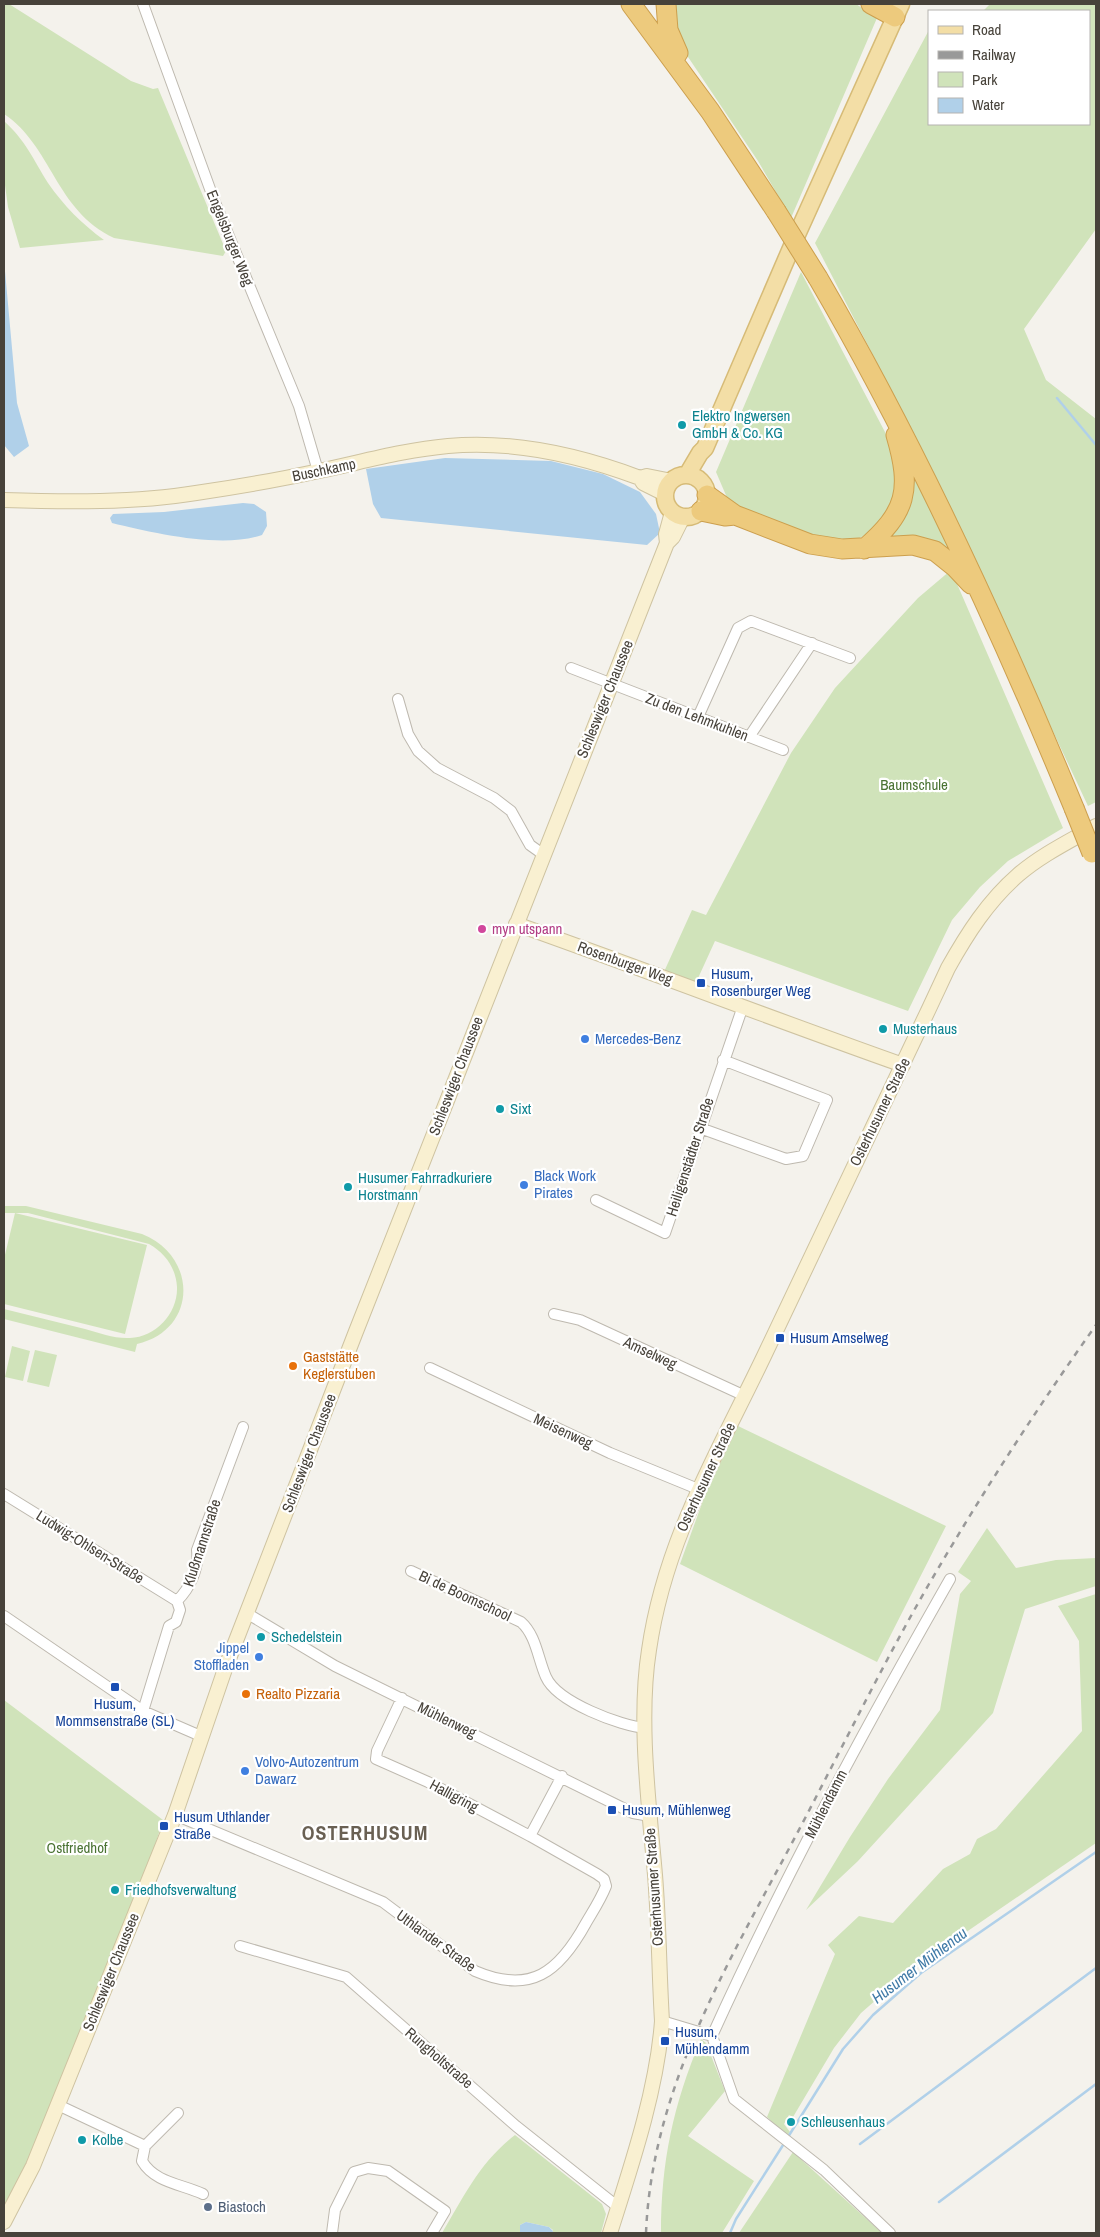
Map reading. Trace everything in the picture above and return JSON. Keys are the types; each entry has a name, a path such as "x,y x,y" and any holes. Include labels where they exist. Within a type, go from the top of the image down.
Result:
{"highway":[{"path":"631,4 701,98 776,211 818,278 887,402 942,509 986,605 1074,808 1094,859"},
{"path":"666,4 668,30 701,98"},
{"path":"871,4 899,7"},
{"path":"864,549 885,531 897,515 904,495 901,454 887,402"},
{"path":"686,496 810,544 842,549 913,545 935,551 965,577 986,605"}],"main road":[{"path":"686,496 708,455 705,448 791,247 899,7"}],"street":[{"name":"Engelsburger Weg","path":"143,4 214,200 299,406 318,472"},
{"name":"Buschkamp","path":"4,500 112,500 193,494 450,446 500,446 573,455 640,478 647,476 686,496"},
{"name":"Schleswiger Chaussee","path":"4,2222 33,2166 175,1815 226,1669 355,1334 667,543 666,534 686,496"},
{"path":"698,717 738,628 751,621 850,658"},
{"path":"749,737 812,643"},
{"name":"Zu den Lehmkuhlen","path":"571,668 783,750"},
{"path":"398,699 408,734 418,751 437,768 494,798 511,811 530,845 544,854"},
{"name":"Osterhusumer Straße","path":"610,2233 654,2080 662,2021 650,1816 646,1691 649,1650 670,1562 683,1522 968,933 993,900 1018,875 1059,847 1096,826"},
{"name":"Rosenburger Weg","path":"516,924 638,967 742,1009 903,1065"},
{"name":"Heiligenstädter Straße","path":"596,1200 665,1233 742,1009"},
{"path":"700,1128 786,1159 803,1156 827,1100 723,1060"},
{"name":"Amselweg","path":"554,1314 580,1320 744,1396"},
{"name":"Meisenweg","path":"430,1368 610,1454 698,1488"},
{"name":"Klußmannstraße","path":"143,1711 169,1626 176,1622 180,1610 177,1601 186,1592 198,1562 197,1550 243,1427"},
{"name":"Ludwig-Ohlsen-Straße","path":"4,1494 177,1601"},
{"name":"Bi de Boomschool","path":"411,1572 521,1622 531,1635 546,1678 555,1690 592,1711 629,1726 646,1728"},
{"name":"Mühlendamm","path":"712,2036 742,1970 822,1809 872,1715 950,1579"},
{"name":"Mühlenweg","path":"248,1614 335,1666 562,1776 632,1813 650,1816"},
{"path":"4,1616 143,1711 203,1737"},
{"name":"Halligring","path":"402,1698 377,1751 376,1759 428,1782 530,1836"},
{"path":"530,1836 562,1776"},
{"name":"Uthlander Straße","path":"175,1815 383,1902 475,1971 505,1980 534,1977 556,1965 572,1948 606,1886 604,1879 530,1836"},
{"name":"Rungholtstraße","path":"240,1946 346,1977 516,2126 618,2207"},
{"path":"662,2021 712,2036 734,2099 780,2133 824,2170 890,2233"},
{"path":"58,2105 145,2146"},
{"path":"178,2114 145,2146 142,2161 148,2171 181,2187 203,2194"},
{"path":"332,2233 335,2210 354,2172 368,2168 388,2171 446,2211 432,2233"}],"green space":[{"path":"4,4 9,4 131,81 153,89 158,88 226,251 223,256 114,238 94,226 79,211 66,195 33,143 20,127 4,114"},
{"path":"674,4 856,4 877,18 791,218 758,161 684,51 672,12"},
{"path":"990,4 1096,4 1096,229 1024,329 1046,380 1096,419 1096,802 1088,806 909,425 815,243 928,32 928,125 1090,125 1090,10 984,10"},
{"path":"4,121 24,143 60,199 88,228 104,240 20,248 8,207 4,178"},
{"path":"801,272 896,453 897,494 874,530 858,539 842,543 773,524 728,500 716,472"},
{"path":"910,466 954,556 877,542"},
{"name":"Baumschule","path":"951,570 1063,828 1008,861 980,887 952,920 908,1011 715,941 694,987 663,974 692,910 706,915 791,753 835,688 918,598"},
{"path":"4,1206 26,1206 142,1234 160,1244 173,1258 181,1275 183,1292 180,1309 171,1324 157,1336 137,1344 135,1352 4,1319 4,1309 113,1337 140,1337 164,1322 174,1306 177,1287 169,1262 149,1244 28,1213 4,1213"},
{"path":"15,1213 147,1245 125,1334 4,1304 4,1259"},
{"path":"12,1346 30,1351 23,1381 5,1377"},
{"path":"35,1350 57,1355 49,1387 27,1382"},
{"path":"738,1426 946,1526 877,1662 680,1564 705,1495"},
{"path":"987,1528 1016,1568 1056,1560 1096,1558 1096,1586 1025,1609 993,1713 858,1861 806,1910 888,1779 940,1710 960,1594 971,1581 958,1572"},
{"path":"1096,1594 1096,1843 908,1972 861,2013 834,2048 793,2117 789,2115 784,2124 790,2132 787,2136 767,2117 835,1954 828,1945 859,1916 893,1923 943,1869 970,1854 977,1839 996,1829 1082,1731 1079,1641 1058,1606"},
{"name":"Ostfriedhof","path":"4,1700 163,1820 140,1892 32,2162 8,2205 4,2202"},
{"path":"701,2039 706,2043 725,2091 688,2136 754,2181 722,2233 661,2233 663,2182 670,2134 683,2087"},
{"path":"515,2135 602,2204 606,2214 601,2233 552,2233 553,2230 549,2227 526,2222 520,2225 520,2233 442,2233 482,2168"},
{"path":"793,2152 882,2233 739,2233"}],"water":[{"path":"4,260 17,403 29,446 14,457 4,445"},
{"path":"445,458 551,461 603,474 640,492 656,514 660,533 647,545 381,518 373,504 366,469"},
{"path":"243,503 254,504 266,512 267,526 262,535 246,539 227,540 187,538 112,523 110,518 113,514 164,512"},
{"path":"526,2222 549,2227 553,2231 552,2233 520,2233 520,2225"}],"waterway":[{"path":"1057,398 1096,445"},
{"name":"Husumer Mühlenau","path":"788,2137 843,2049 873,2015 921,1973 1096,1852"},
{"path":"860,2144 1096,1968"},
{"path":"939,2202 1096,2084"},
{"name":"Husumer Mühlenau","path":"730,2233 736,2219 785,2142"}],"railway":[{"path":"646,2233 652,2178 663,2124 680,2072 724,1971 912,1613 1010,1452 1096,1325"}],"place":[{"name":"Elektro Ingwersen GmbH & Co. KG","path":"682,425"},
{"name":"myn utspann","path":"482,929"},
{"name":"Husum, Rosenburger Weg","path":"701,983"},
{"name":"Musterhaus","path":"883,1029"},
{"name":"Mercedes-Benz","path":"585,1039"},
{"name":"Sixt","path":"500,1109"},
{"name":"Black Work Pirates","path":"524,1185"},
{"name":"Husumer Fahrradkuriere Horstmann","path":"348,1187"},
{"name":"Husum Amselweg","path":"780,1338"},
{"name":"Gaststätte Keglerstuben","path":"293,1366"},
{"name":"Schedelstein","path":"261,1637"},
{"name":"Jippel Stoffladen","path":"259,1657"},
{"name":"Husum, Mommsenstraße (SL)","path":"115,1687"},
{"name":"Realto Pizzaria","path":"246,1694"},
{"name":"Volvo-Autozentrum Dawarz","path":"245,1771"},
{"name":"Husum, Mühlenweg","path":"612,1810"},
{"name":"Husum Uthlander Straße","path":"164,1826"},
{"name":"Friedhofsverwaltung","path":"115,1890"},
{"name":"Husum, Mühlendamm","path":"665,2041"},
{"name":"Schleusenhaus","path":"791,2122"},
{"name":"Kolbe","path":"82,2140"},
{"name":"Biastoch","path":"208,2207"}],"district":[{"name":"OSTERHUSUM","path":"365,1833"}]}
